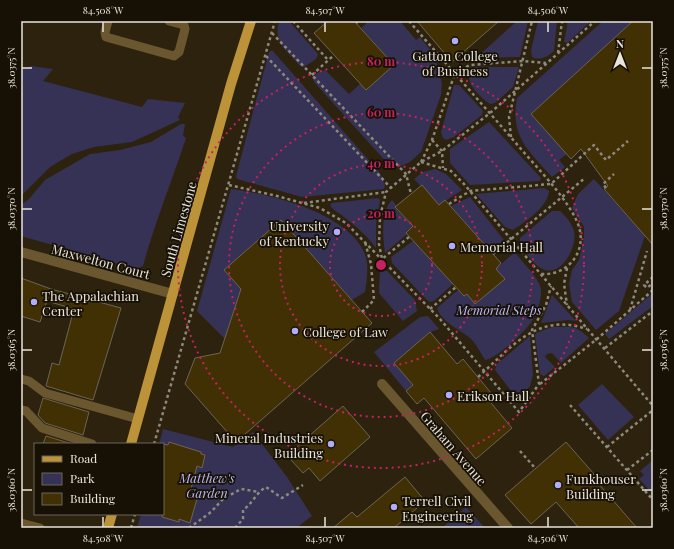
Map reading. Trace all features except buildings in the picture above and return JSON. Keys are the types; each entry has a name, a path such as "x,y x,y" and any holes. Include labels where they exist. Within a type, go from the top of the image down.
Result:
{"main road":[{"name":"South Limestone","path":"131,443 251,21"},
{"path":"108,528 112,515"}],"street":[{"name":"Maxwelton Court","path":"21,252 173,294"},
{"name":"Graham Avenue","path":"382,384 508,528"}],"lane":[{"path":"108,21 105,32 106,37 174,56 179,52 185,29 184,25 169,21"},
{"path":"21,379 29,381 45,393 138,419"},
{"path":"21,410 26,412 42,428 89,443"},
{"path":"21,523 40,528"}],"path":[{"path":"154,443 275,21"},
{"path":"293,21 328,60"},
{"path":"410,21 551,184 562,198 578,224 580,235 576,255 567,267 556,273 540,274"},
{"path":"511,137 509,117 532,21"},
{"path":"558,53 562,21"},
{"path":"302,203 386,192 421,162 442,150 516,92 595,21"},
{"path":"272,32 406,174 411,194"},
{"path":"312,75 334,55"},
{"path":"265,56 391,188"},
{"path":"421,162 432,140 455,73 470,65 523,61 547,63"},
{"path":"432,140 442,150 443,168"},
{"path":"449,204 470,191 551,184 594,146 606,160 628,141"},
{"path":"421,162 451,171 470,191 605,348 653,406"},
{"path":"606,188 603,184 614,174"},
{"path":"494,254 510,239 585,178"},
{"path":"229,184 320,208 346,223 430,309 519,412 539,384 597,340 653,290"},
{"path":"382,259 379,244 380,217 386,192"},
{"path":"382,259 409,237"},
{"path":"362,312 374,300 371,264 365,242"},
{"path":"629,310 647,252"},
{"path":"567,267 564,284 568,305"},
{"path":"653,277 644,285 647,288 653,283"},
{"path":"478,377 532,330 546,305 551,286"},
{"path":"430,309 456,287"},
{"path":"605,348 653,311"},
{"path":"532,330 570,324 588,329"},
{"path":"532,330 539,384"},
{"path":"570,405 653,500"},
{"path":"607,447 653,410"},
{"path":"627,470 653,450"},
{"path":"520,451 535,468"},
{"path":"235,528 243,520 244,510 249,506 259,492 266,487 282,498 303,485"},
{"path":"189,528 211,512 223,499 241,489 259,492"},
{"path":"131,528 135,515"}],"shaded area":[{"name":"University of Kentucky","path":"21,21 653,21 653,528 21,528"}],"green space":[{"path":"279,21 289,21 318,54 316,59 304,67 300,66 282,46 278,35"},
{"path":"369,21 400,21 416,40 420,37 432,52 442,84 441,95 421,152 410,162 401,166 389,165 312,78 319,72 325,70 349,94 360,84 366,90 394,65 361,28"},
{"path":"517,21 528,21 520,57 476,58"},
{"path":"538,21 557,21 554,51 546,57 538,59 532,57 531,50"},
{"path":"568,21 591,21 567,43 564,42"},
{"path":"603,21 633,21 531,114 567,154 559,160 565,167 552,177 535,159 523,142 519,133 516,123 517,98"},
{"path":"272,50 380,173 385,185 384,189 302,197 237,179 236,176 269,52"},
{"path":"31,66 53,69 43,81 142,107 148,99 185,103 178,117 180,120 132,142 94,147 72,154 50,167 21,196 21,70"},
{"path":"519,67 513,87 495,103 490,104 477,93 469,78 471,68"},
{"path":"454,85 459,85 483,111 482,115 454,137 446,140 443,138 441,132"},
{"path":"489,122 541,178 540,181 470,185 450,163 450,149"},
{"path":"181,124 185,124 183,136 186,138 143,266 136,269 21,236 21,205 29,199 45,180 90,154 120,150 151,142"},
{"path":"435,169 446,174 462,190 439,205 414,179 423,172"},
{"path":"594,179 645,236 619,311 596,330 572,302 569,284 572,270 579,260 584,238 584,227 572,208 578,194"},
{"path":"544,188 549,191 544,203 535,214 513,230 505,227 476,194"},
{"path":"231,189 247,191 285,200 323,215 340,225 353,237 363,250 367,260 367,281 365,292 352,300 281,220 224,270 241,289 225,339 197,311"},
{"path":"470,197 504,240 490,251 451,206"},
{"path":"378,198 380,200 376,224 376,248 361,231 330,205 332,203"},
{"path":"392,200 397,206 395,208 413,226 406,232 407,234 385,253 383,225 388,205"},
{"path":"552,211 560,211 567,218 573,228 575,238 566,260 555,270 548,271 532,261 520,245 520,238"},
{"path":"413,241 453,284 434,301 430,302 426,299 392,263 391,257"},
{"name":"Memorial Steps","path":"515,252 534,275 540,285 541,297 539,306 529,326 524,331 503,350 485,360 473,341 448,323 437,308 458,290 464,296"},
{"path":"380,268 387,271 415,300 417,311 403,321 379,293"},
{"path":"653,293 653,306 609,339 605,334"},
{"path":"552,295 576,321 568,320 541,323"},
{"path":"428,316 439,329 430,332 394,363 413,385 406,391 374,352 420,317"},
{"path":"552,327 576,328 589,338 561,363 552,353 547,354 545,357 555,367 544,376 540,374 535,335 536,333"},
{"path":"530,336 533,375 530,386 518,400 495,370 497,364"},
{"path":"602,384 634,417 608,440 578,405"},
{"name":"Matthew's Garden","path":"163,429 233,447 253,432 287,477 312,516 296,528 137,528 141,515 164,515 164,443 159,443"},
{"path":"653,460 653,494 639,479 644,475 640,471"},
{"path":"466,507 485,528 442,528"}],"place":[{"name":"Gatton College of Business","path":"455,41"},
{"name":"University of Kentucky","path":"337,232"},
{"name":"Memorial Hall","path":"452,246"},
{"name":"The Appalachian Center","path":"34,302"},
{"name":"College of Law","path":"295,331"},
{"name":"Erikson Hall","path":"449,395"},
{"name":"Mineral Industries Building","path":"331,444"},
{"name":"Funkhouser Building","path":"558,485"},
{"name":"Terrell Civil Engineering","path":"394,507"}]}
